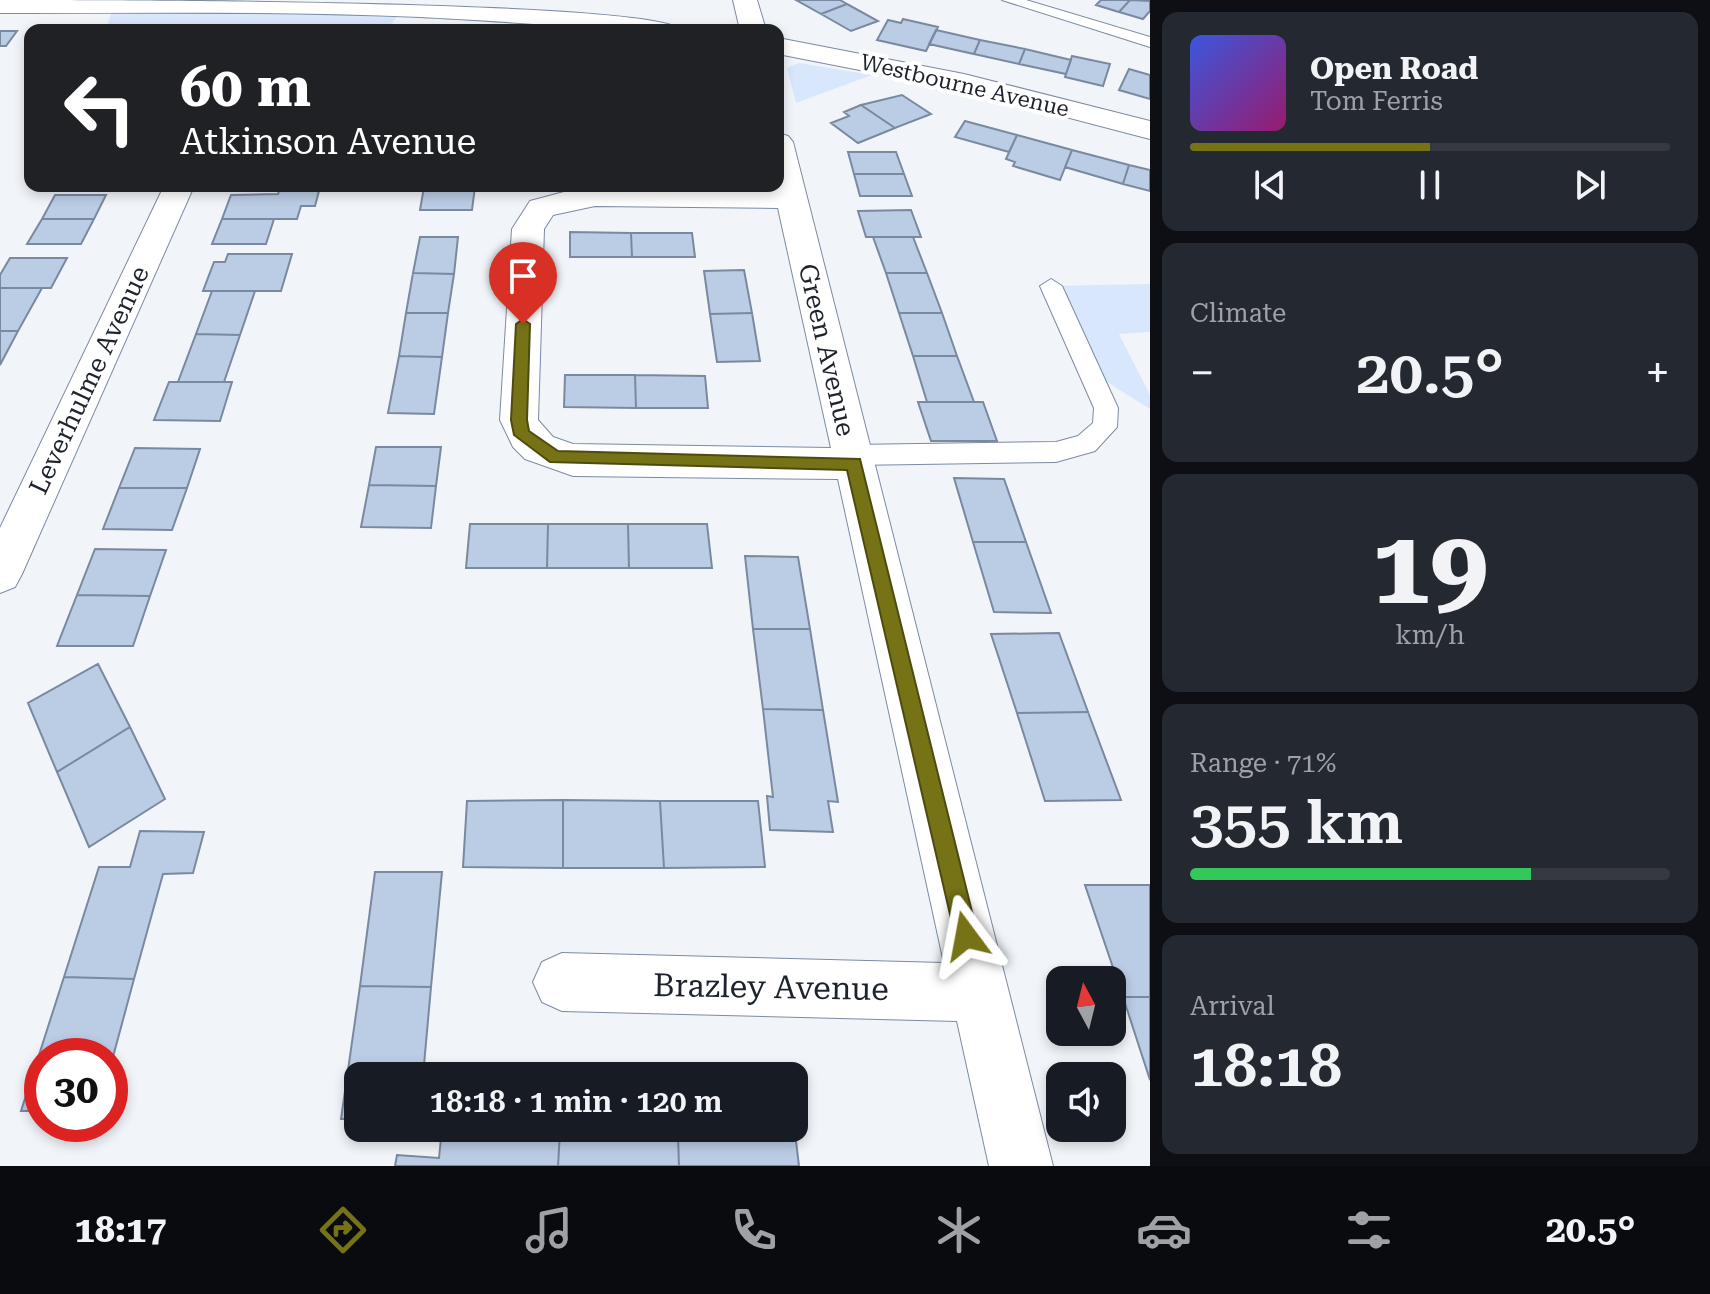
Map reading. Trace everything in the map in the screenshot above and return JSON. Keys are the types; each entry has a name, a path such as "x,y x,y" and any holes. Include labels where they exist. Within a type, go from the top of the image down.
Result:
{"street":[{"path":"745,0 751,24"},
{"path":"0,6 256,19 521,15 609,24"},
{"name":"Westbourne Avenue","path":"784,47 964,82 1150,130"},
{"name":"Green Avenue","path":"784,168 1021,1166"},
{"name":"Leverhulme Avenue","path":"0,574 176,192"},
{"path":"791,199 595,197 566,200 541,208 528,229 519,420 522,435 555,457 573,460 853,459"},
{"name":"Brazley Avenue","path":"562,982 980,993"}],"lane":[{"path":"1010,0 1150,42"},
{"path":"853,459 1056,452 1086,444 1105,427 1106,408 1051,286"}],"shaded area":[{"path":"113,7 402,10 392,24 108,24"},
{"path":"799,63 872,75 796,103 787,68"},
{"path":"1150,284 1150,332 1119,334 1150,395 1150,409 1091,372 1051,286"}],"building":[{"path":"796,0 840,0 847,4 821,14"},
{"path":"1101,0 1130,0 1119,12 1096,5"},
{"path":"1130,0 1150,1 1150,11 1143,19 1119,12"},
{"path":"847,4 878,21 851,31 821,14"},
{"path":"903,19 938,27 926,51 877,40 888,20 901,23"},
{"path":"936,30 980,40 974,54 929,44"},
{"path":"0,31 17,31 6,46 0,46"},
{"path":"980,40 1025,49 1019,64 974,54"},
{"path":"1025,49 1071,60 1066,74 1019,64"},
{"path":"1072,56 1110,64 1103,86 1065,77"},
{"path":"1129,69 1150,75 1150,99 1119,90"},
{"path":"902,95 931,114 895,128 861,105"},
{"path":"861,105 895,128 858,143 831,123 849,116 844,112"},
{"path":"965,121 1017,135 1009,152 955,137"},
{"path":"1017,135 1072,150 1060,180 1013,166 1015,162 1006,159"},
{"path":"1072,150 1129,165 1123,184 1065,167"},
{"path":"848,152 896,152 904,174 854,174"},
{"path":"1129,165 1150,170 1150,191 1123,184"},
{"path":"854,174 904,174 912,196 860,196"},
{"path":"319,192 315,206 301,206 297,219 222,219 231,195"},
{"path":"423,192 474,192 472,210 420,210"},
{"path":"55,195 106,195 94,219 42,219"},
{"path":"911,210 921,237 866,237 858,211"},
{"path":"42,219 94,219 81,244 27,244"},
{"path":"222,219 274,219 266,244 212,244"},
{"path":"570,232 631,233 632,257 570,257"},
{"path":"631,233 692,233 695,257 632,257"},
{"path":"420,237 458,237 454,274 413,273"},
{"path":"873,237 913,237 927,273 886,273"},
{"path":"228,254 292,254 281,291 203,291 214,262 225,262"},
{"path":"10,258 67,258 51,288 0,288 0,275"},
{"path":"744,270 752,313 710,314 704,271"},
{"path":"413,273 454,274 448,313 406,313"},
{"path":"886,273 927,273 942,313 899,313"},
{"path":"0,288 42,288 18,331 0,331"},
{"path":"212,291 255,291 240,335 196,334"},
{"path":"406,313 448,313 442,357 399,356"},
{"path":"752,313 760,361 717,362 710,314"},
{"path":"899,313 942,313 957,356 913,356"},
{"path":"0,331 18,331 0,365"},
{"path":"196,334 240,335 224,382 178,382"},
{"path":"399,356 442,357 434,414 388,413"},
{"path":"913,356 957,356 974,402 927,402"},
{"path":"565,375 635,375 636,408 564,407"},
{"path":"635,375 705,376 708,408 636,408"},
{"path":"169,382 232,382 220,421 154,420"},
{"path":"918,402 983,402 997,441 931,441"},
{"path":"376,447 441,447 436,486 369,485"},
{"path":"135,448 200,449 187,488 119,488"},
{"path":"954,478 1004,479 1026,542 973,542"},
{"path":"369,485 436,486 431,528 361,527"},
{"path":"119,488 187,488 172,530 103,529"},
{"path":"470,524 548,524 547,568 466,568"},
{"path":"548,524 628,524 629,568 547,568"},
{"path":"628,524 707,524 712,568 629,568"},
{"path":"973,542 1026,542 1051,613 994,612"},
{"path":"95,549 166,550 150,596 77,595"},
{"path":"745,556 798,557 810,629 753,629"},
{"path":"77,595 150,596 133,646 57,646"},
{"path":"753,629 810,629 823,710 763,709"},
{"path":"1059,633 1088,712 1017,713 991,634"},
{"path":"98,664 130,727 57,772 28,703"},
{"path":"763,709 823,710 838,802 828,801 833,832 770,830 767,796 773,797"},
{"path":"1088,712 1121,800 1045,801 1017,713"},
{"path":"130,727 165,799 89,847 57,772"},
{"path":"563,800 563,868 463,867 467,801"},
{"path":"563,800 660,801 664,868 563,868"},
{"path":"660,801 758,801 765,867 664,868"},
{"path":"140,831 204,832 193,873 163,874 134,979 64,977 99,867 130,867"},
{"path":"375,872 442,872 431,987 360,986"},
{"path":"1085,885 1150,885 1150,997 1126,997 1126,966 1112,966"},
{"path":"64,977 134,979 118,1038 44,1038"},
{"path":"360,986 431,987 424,1062 349,1062"},
{"path":"1126,997 1150,997 1150,1080 1126,1006"},
{"path":"441,1142 559,1142 558,1166 395,1166 397,1155 439,1158"},
{"path":"559,1142 678,1142 679,1166 558,1166"},
{"path":"678,1142 796,1142 799,1166 679,1166"}],"route":[{"path":"523,324 519,420 522,435 555,457 573,460 854,464 966,936"}]}
